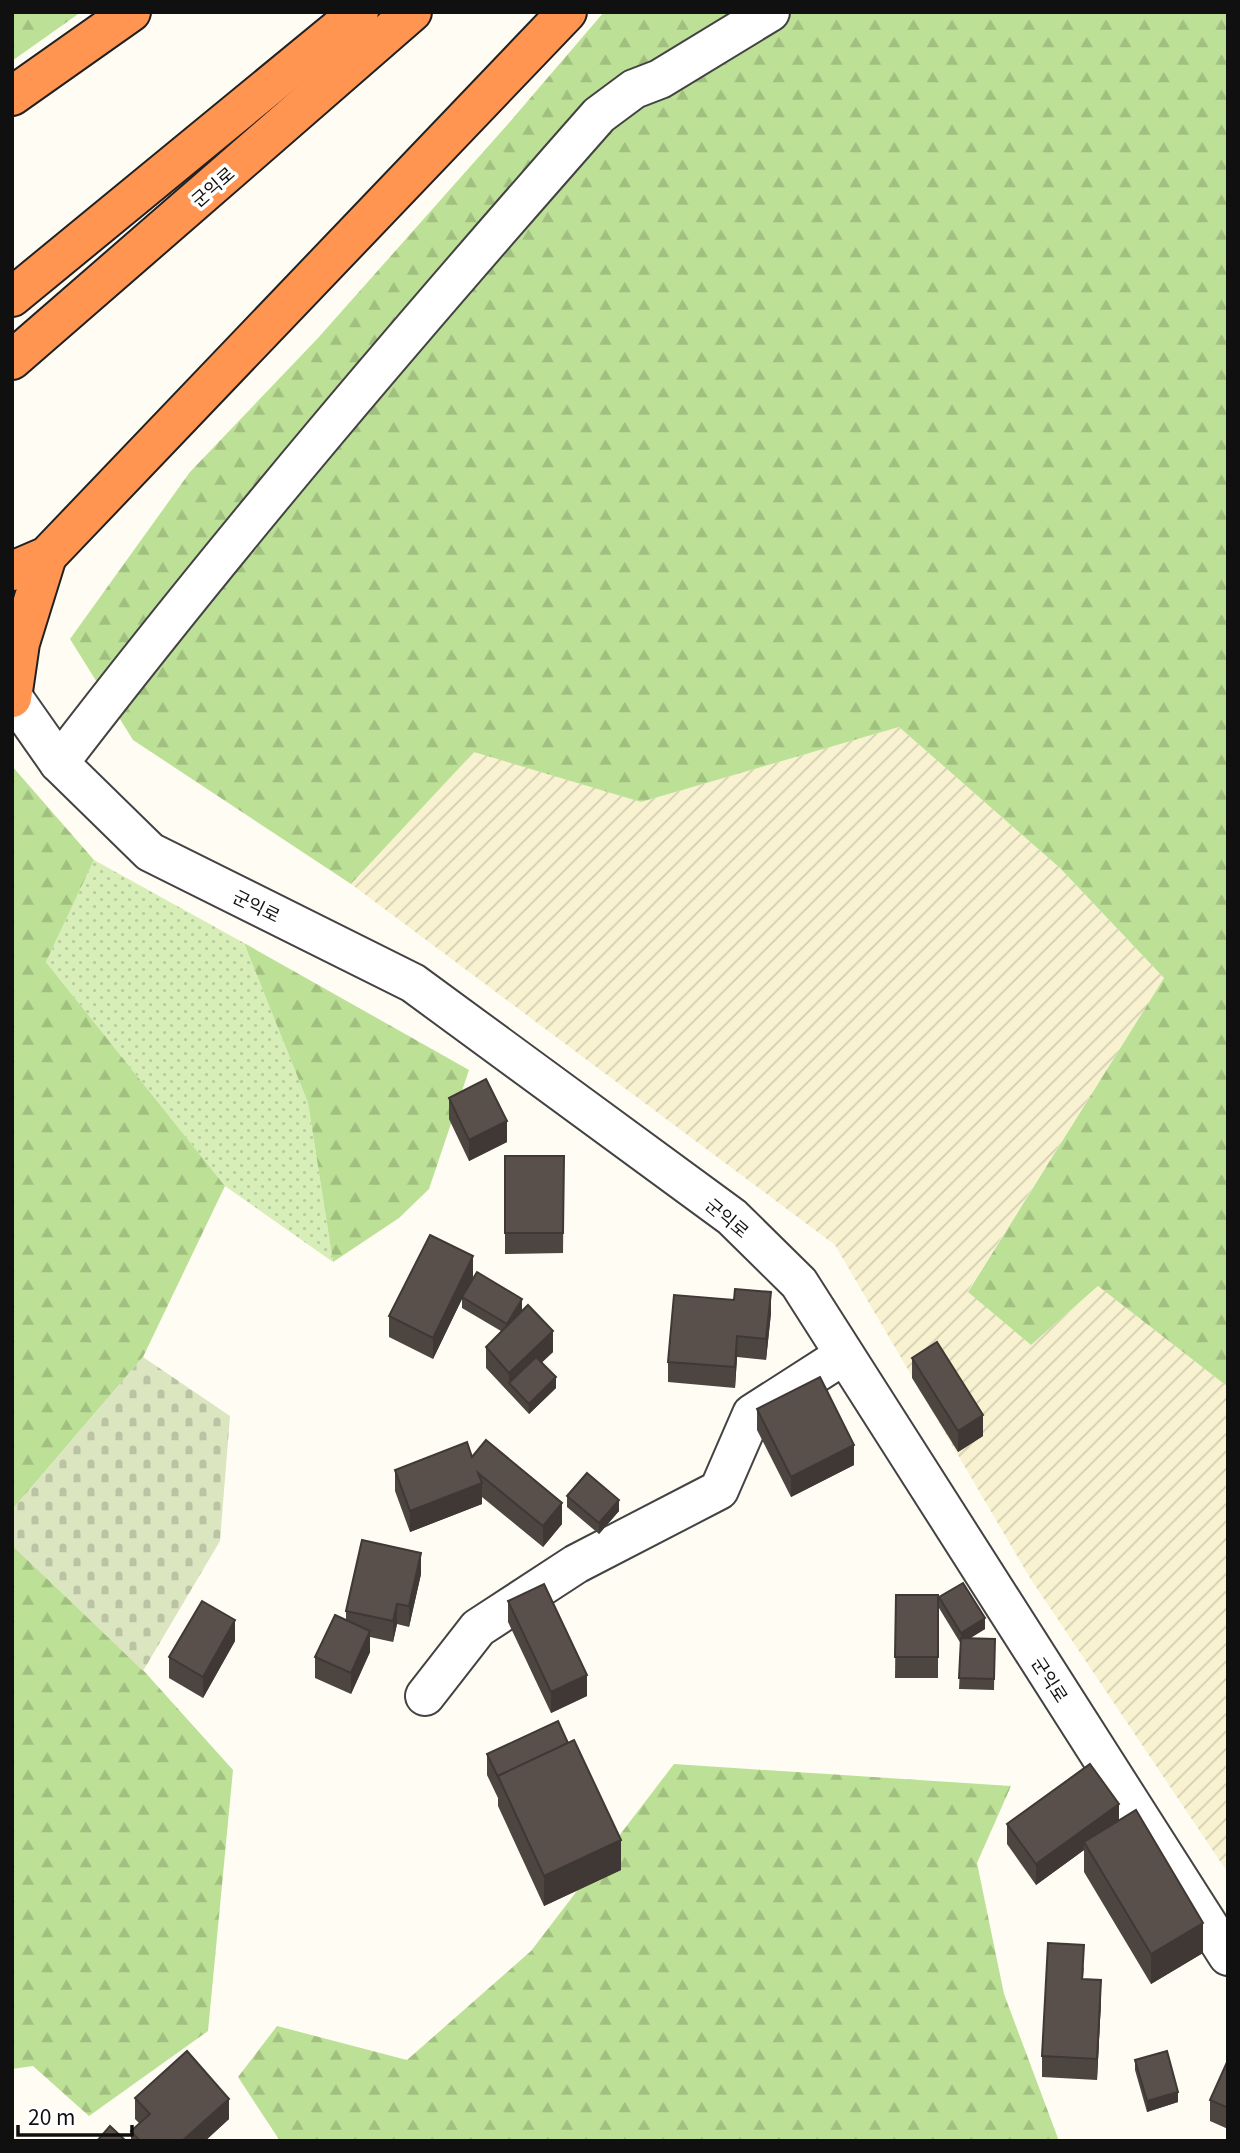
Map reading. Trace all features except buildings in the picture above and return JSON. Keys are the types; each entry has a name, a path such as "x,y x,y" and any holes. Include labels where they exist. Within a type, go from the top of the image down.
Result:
{"highway":[{"path":"12,96 131,12"},
{"path":"12,297 359,12"},
{"name":"군익로","path":"12,360 412,12"},
{"path":"12,570 47,556 567,12"},
{"path":"13,697 20,643 47,556"}],"street":[{"path":"59,763 129,673 424,314 599,115 634,89 660,79 770,12"},
{"name":"군익로","path":"13,697 59,763 150,852 413,983 732,1217 799,1283 1228,1956"},
{"path":"425,1696 478,1628 576,1563 719,1490 752,1414 844,1355"}],"shaded area":[{"path":"899,727 1060,868 1164,978 968,1291 1031,1345 1098,1286 1228,1387 1228,1873 1030,1578 835,1245 351,884 474,751 641,802"}],"green space":[{"path":"12,12 81,12 12,61"},
{"path":"604,12 1228,12 1228,1387 1098,1286 1031,1345 968,1292 1164,978 1060,868 899,727 641,802 474,752 351,884 133,740 70,639 190,472 318,338"},
{"path":"12,766 94,860 46,962 225,1186 143,1357 12,1510"},
{"path":"94,860 244,943 308,1103 333,1262 225,1186 46,962"},
{"path":"244,943 469,1070 429,1189 399,1218 333,1262 308,1103"},
{"path":"143,1357 230,1416 220,1541 143,1671 12,1545 12,1510"},
{"path":"12,1545 143,1670 233,1770 208,2031 89,2116 33,2066 12,2069"},
{"path":"674,1764 1011,1786 977,1863 1004,1994 1059,2141 280,2141 238,2077 277,2026 407,2060 531,1951"}]}
